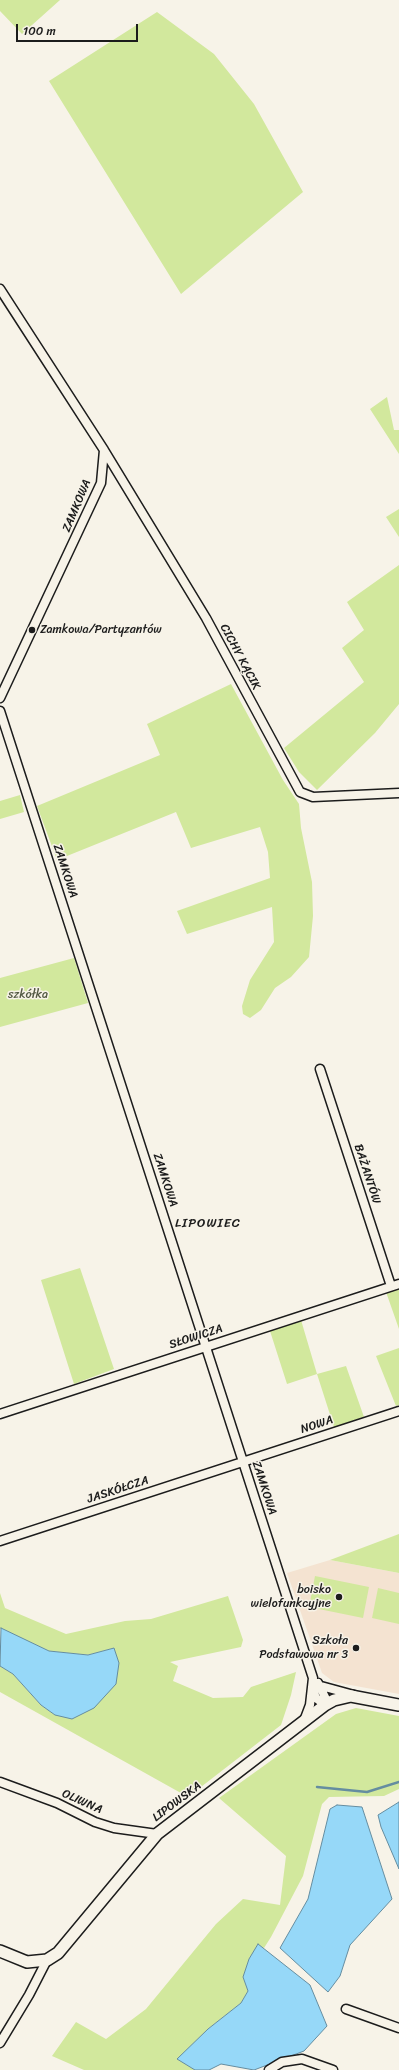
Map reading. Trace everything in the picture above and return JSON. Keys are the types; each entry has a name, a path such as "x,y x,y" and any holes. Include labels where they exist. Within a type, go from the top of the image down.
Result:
{"street":[{"path":"0,289 104,450"},
{"name":"ZAMKOWA","path":"0,698 101,483 104,450"},
{"name":"CICHY KĄCIK","path":"104,450 206,618 300,792 313,797 399,793"},
{"name":"ZAMKOWA","path":"0,711 313,1678 313,1690 310,1705 304,1721"},
{"name":"BAŻANTÓW","path":"320,1069 390,1286"},
{"name":"SŁOWICZA","path":"0,1414 399,1284"},
{"name":"NOWA","path":"243,1462 399,1411"},
{"name":"JASKÓŁCZA","path":"0,1541 243,1462"},
{"name":"ZAMKOWA","path":"313,1678 321,1686 327,1704"},
{"path":"321,1686 361,1696"},
{"path":"313,1690 316,1698 327,1704"},
{"name":"LIPOWSKA","path":"47,1960 58,1953 157,1834 327,1704 342,1697 361,1696 399,1705"},
{"name":"OLIWNA","path":"0,1782 57,1803 108,1826 157,1834"},
{"path":"0,1950 27,1962 47,1960"},
{"path":"0,2043 29,1995 47,1960"},
{"path":"346,2009 399,2028"},
{"path":"269,2070 282,2062 302,2059 333,2070"}],"shaded area":[{"name":"Szkoła Podstawowa nr 3","path":"330,1560 399,1573 399,1694 334,1682 322,1673 287,1573"}],"green space":[{"path":"0,0 60,0 22,34 0,11"},
{"path":"157,12 214,54 254,104 303,192 181,294 49,81"},
{"path":"387,397 394,430 399,430 399,454 370,409"},
{"path":"399,509 399,537 386,517"},
{"path":"399,565 399,704 375,733 317,790 299,772 284,748 364,682 342,648 364,630 347,602"},
{"path":"231,684 283,780 299,804 301,828 312,882 313,916 309,957 291,977 275,988 261,1010 250,1018 243,1014 242,1006 250,980 274,942 272,907 187,934 177,911 270,878 268,852 260,827 191,848 176,812 57,860 37,806 160,755 147,724"},
{"path":"20,795 24,812 0,819 0,801"},
{"name":"szkółka","path":"74,958 88,1003 0,1027 0,978"},
{"path":"80,1268 114,1369 74,1384 41,1280"},
{"path":"399,1288 399,1329 386,1292"},
{"path":"301,1320 317,1374 287,1384 270,1331"},
{"path":"399,1348 399,1405 396,1406 376,1356"},
{"path":"346,1366 364,1417 334,1427 317,1374"},
{"path":"399,1534 399,1573 330,1560"},
{"name":"boisko wielofunkcyjne","path":"315,1576 369,1587 363,1618 309,1607"},
{"path":"378,1588 399,1593 399,1624 372,1618"},
{"path":"0,1593 5,1608 66,1634 125,1621 151,1619 228,1596 243,1640 241,1647 170,1662 178,1666 173,1681 213,1698 243,1697 251,1687 296,1672 291,1695 281,1725 188,1797 0,1692 0,1666 13,1674 41,1705 55,1715 114,1648 88,1655 49,1651 0,1629"},
{"path":"356,1708 399,1716 399,1789 384,1796 329,1797 322,1804 303,1876 271,1937 264,1948 258,1945 243,1977 248,1991 241,2003 208,2029 178,2059 195,2070 84,2070 52,2056 76,2022 106,2039 146,2009 216,1924 243,1899 280,1905 286,1856 219,1798 336,1714"}],"water":[{"path":"1,1628 49,1651 88,1655 114,1648 119,1663 116,1684 94,1708 72,1719 55,1715 41,1705 13,1674 0,1666"},
{"path":"399,1802 399,1869 381,1827 378,1815"},
{"path":"337,1805 362,1807 392,1899 350,1945 340,1976 328,1992 280,1948 308,1899 330,1809"},
{"path":"258,1944 310,1985 327,2026 304,2051 254,2070 221,2064 209,2070 195,2070 177,2059 208,2029 241,2003 248,1991 243,1977 249,1959"}],"waterway":[{"path":"317,1787 367,1792 399,1782"}],"place":[{"name":"Zamkowa/Partyzantów","path":"32,630"},
{"name":"boisko wielofunkcyjne","path":"339,1597"},
{"name":"Szkoła Podstawowa nr 3","path":"356,1648"}],"district":[{"name":"LIPOWIEC","path":"208,1224"}]}
